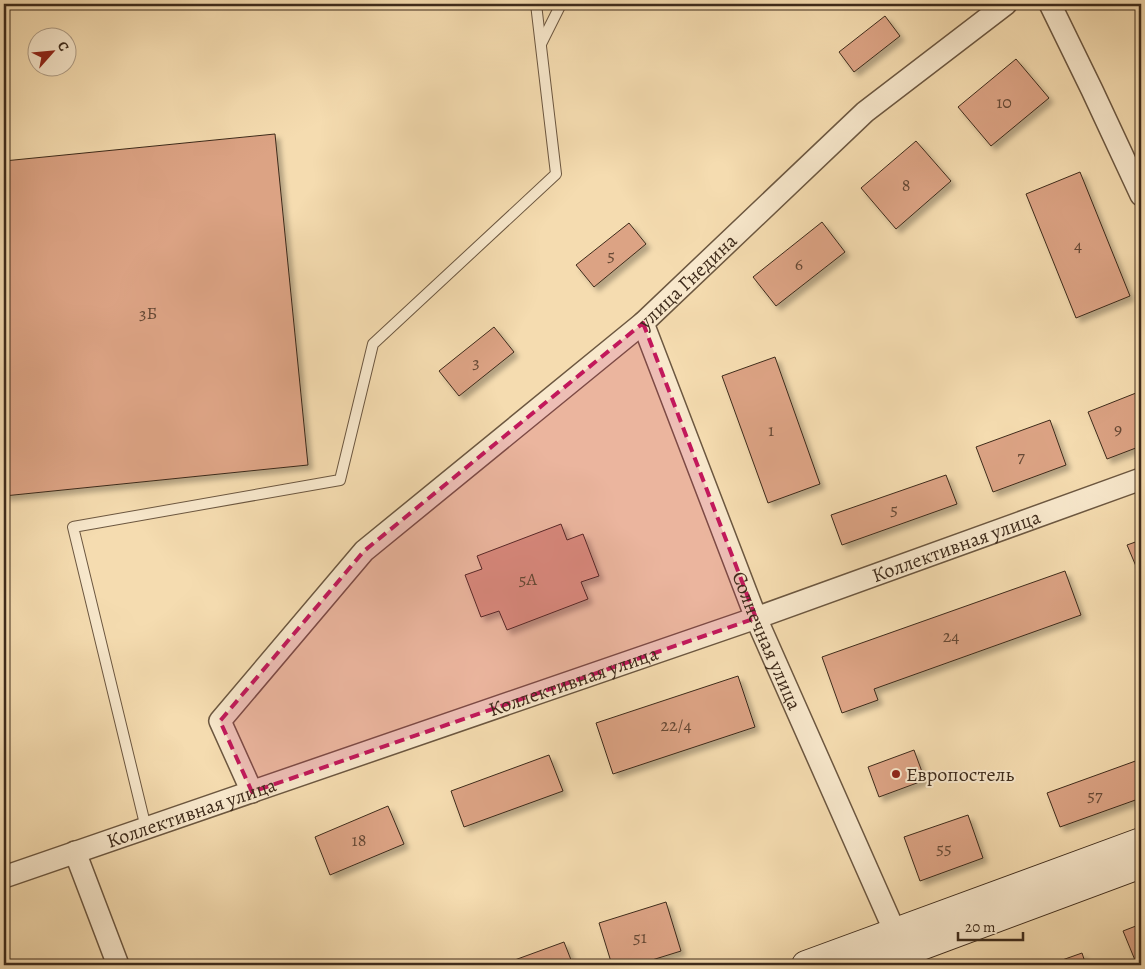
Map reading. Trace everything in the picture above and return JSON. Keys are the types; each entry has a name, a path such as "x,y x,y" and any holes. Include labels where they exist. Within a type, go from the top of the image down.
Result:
{"main road":[{"path":"870,965 899,943 1141,842"},
{"path":"806,965 899,943 1141,864"}],"street":[{"name":"улица Гнедина","path":"252,792 220,721 364,551 643,323 864,112 1006,4"},
{"path":"1050,4 1141,195"},
{"name":"Солнечная улица","path":"643,323 756,618 899,943"},
{"name":"Коллективная улица","path":"4,878 756,618 1141,479"},
{"path":"75,852 118,965"}],"lane":[{"path":"146,828 73,527 340,480 372,344 556,174 536,4"},
{"path":"540,44 561,4"}],"highlighted area":[{"path":"643,323 756,618 252,792 220,721 364,551"}],"building":[{"path":"885,16 900,36 854,72 839,52"},
{"path":"1016,59 1049,98 991,146 958,107"},
{"path":"275,134 308,465 4,496 4,161"},
{"path":"916,141 951,181 896,229 861,188"},
{"path":"1080,172 1130,296 1076,318 1026,194"},
{"path":"822,222 845,252 776,306 753,277"},
{"path":"629,223 646,244 594,287 576,265"},
{"path":"494,327 514,352 459,396 439,371"},
{"path":"775,357 820,484 768,503 722,376"},
{"path":"1141,391 1141,446 1107,459 1088,412"},
{"path":"1050,420 1066,465 993,492 976,447"},
{"path":"946,475 957,504 842,545 831,515"},
{"path":"561,524 567,540 583,534 599,576 581,582 588,599 507,630 499,611 481,617 465,575 482,569 477,556"},
{"path":"1141,540 1141,578 1127,545"},
{"path":"1065,571 1081,615 874,689 878,700 842,713 822,657"},
{"path":"738,676 755,727 613,774 596,723"},
{"name":"Европостель","path":"914,750 925,780 879,797 868,767"},
{"path":"549,755 563,791 464,827 451,791"},
{"path":"1141,759 1141,798 1060,827 1047,793"},
{"path":"388,806 404,844 330,875 315,837"},
{"path":"968,815 983,858 920,881 904,837"},
{"path":"666,902 681,951 636,965 612,965 599,923"},
{"path":"1141,924 1141,965 1137,965 1123,931"},
{"path":"564,942 573,965 501,965"},
{"path":"1082,953 1086,965 1048,965"}],"place":[{"name":"Европостель","path":"896,774"}]}
